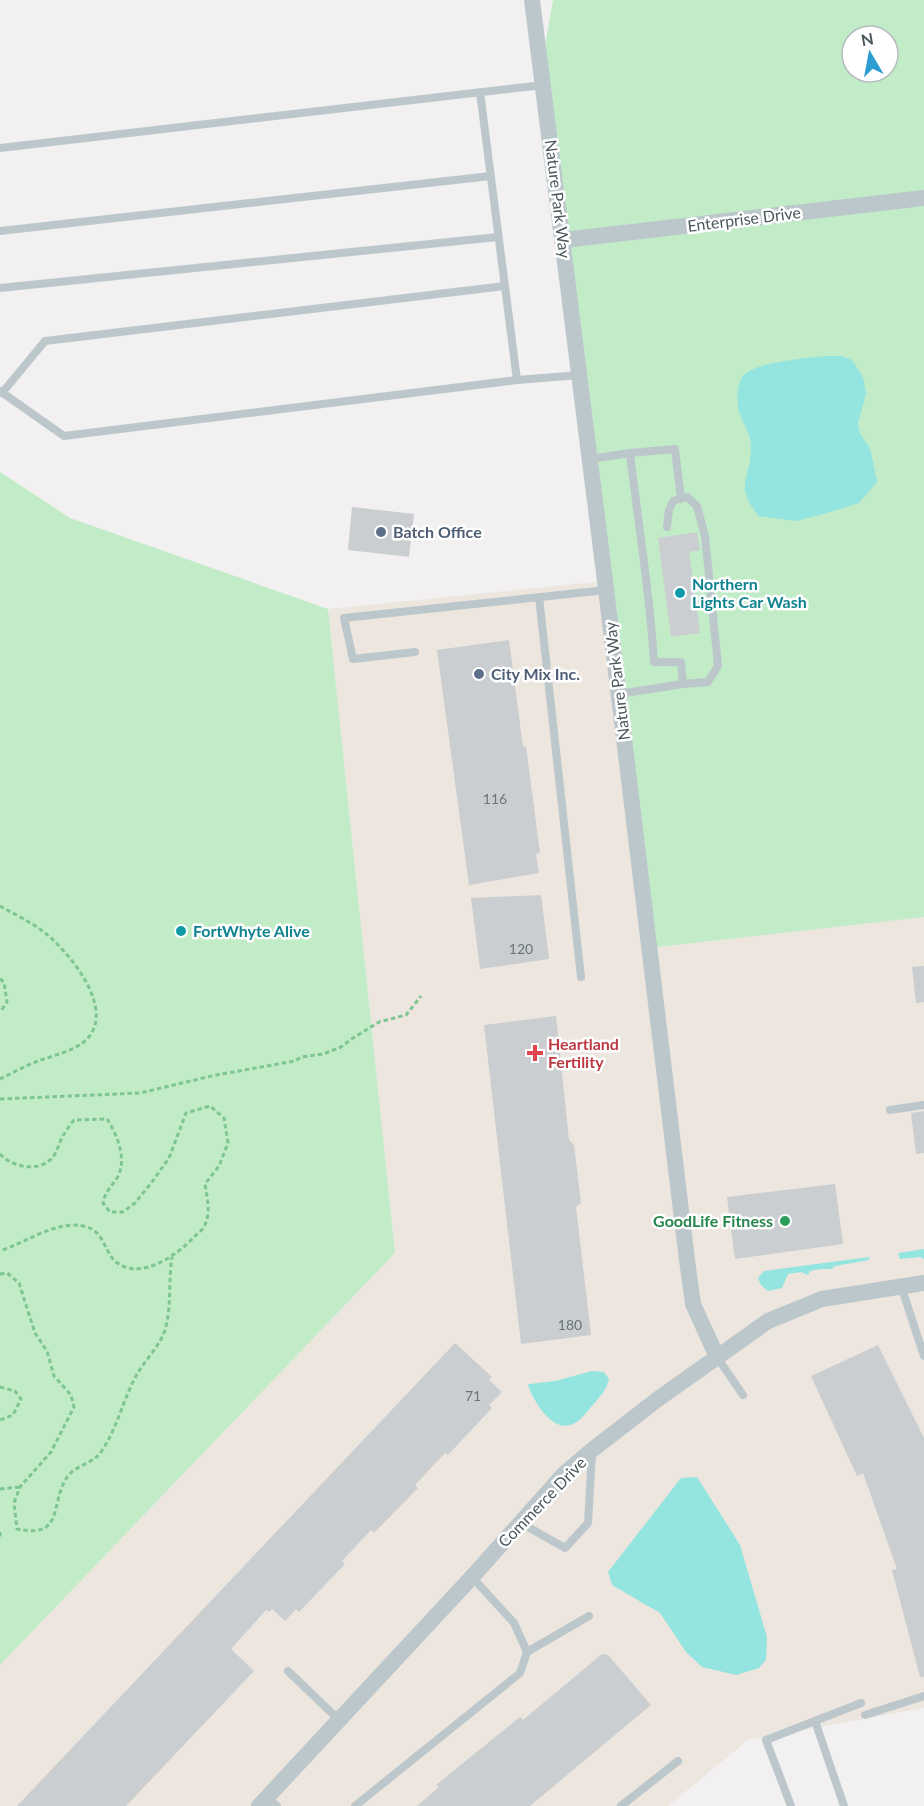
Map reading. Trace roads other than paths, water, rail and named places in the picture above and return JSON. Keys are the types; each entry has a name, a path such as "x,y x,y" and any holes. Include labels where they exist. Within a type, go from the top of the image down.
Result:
{"street":[{"name":"Nature Park Way","path":"532,0 564,240 693,1304 717,1357"},
{"name":"Enterprise Drive","path":"564,240 924,198"},
{"name":"Commerce Drive","path":"268,1803 339,1720 564,1474 592,1450 658,1399 768,1321 822,1299 924,1283"}],"lane":[{"path":"0,148 543,85"},
{"path":"480,92 517,380"},
{"path":"0,231 491,176"},
{"path":"0,288 498,237"},
{"path":"505,286 45,341 1,392 64,436 517,380 580,375"},
{"path":"590,459 675,449 681,499"},
{"path":"630,453 640,544 652,622 654,662 681,662 683,684"},
{"path":"619,694 708,682 718,666 705,536 697,506 687,497 673,501 669,510 667,527"},
{"path":"415,652 353,659 344,618 606,590"},
{"path":"539,597 581,976"},
{"path":"890,1110 924,1105"},
{"path":"901,1286 924,1356"},
{"path":"717,1357 743,1395"},
{"path":"521,1523 565,1548 588,1523 592,1450"},
{"path":"472,1577 514,1623 527,1652"},
{"path":"356,1806 520,1673 527,1652 589,1616"},
{"path":"288,1671 339,1720"},
{"path":"865,1715 924,1696"},
{"path":"790,1806 766,1740 861,1703"},
{"path":"815,1721 844,1806"},
{"path":"621,1806 678,1761"}],"water":[{"path":"823,356 841,356 852,360 863,377 866,394 858,423 860,434 870,448 877,482 859,503 824,514 796,521 759,516 751,505 745,489 751,447 750,437 738,408 739,384 743,376 758,367"},
{"path":"924,1249 924,1259 920,1257 900,1259 898,1253"},
{"path":"869,1257 869,1260 835,1266 832,1269 810,1271 808,1275 801,1272 788,1274 782,1288 768,1291 761,1285 758,1278 764,1271"},
{"path":"592,1371 604,1372 609,1379 608,1383 584,1415 570,1425 563,1426 550,1419 538,1406 528,1385 555,1381"},
{"path":"697,1477 740,1545 767,1637 766,1660 759,1668 736,1675 702,1667 686,1652 660,1613 612,1585 608,1572 681,1478"}],"place":[{"name":"Batch Office","path":"381,532"},
{"name":"Northern Lights Car Wash","path":"680,593"},
{"name":"City Mix Inc.","path":"479,674"},
{"name":"FortWhyte Alive","path":"181,931"},
{"name":"Heartland Fertility","path":"535,1053"},
{"name":"GoodLife Fitness","path":"785,1221"}]}
